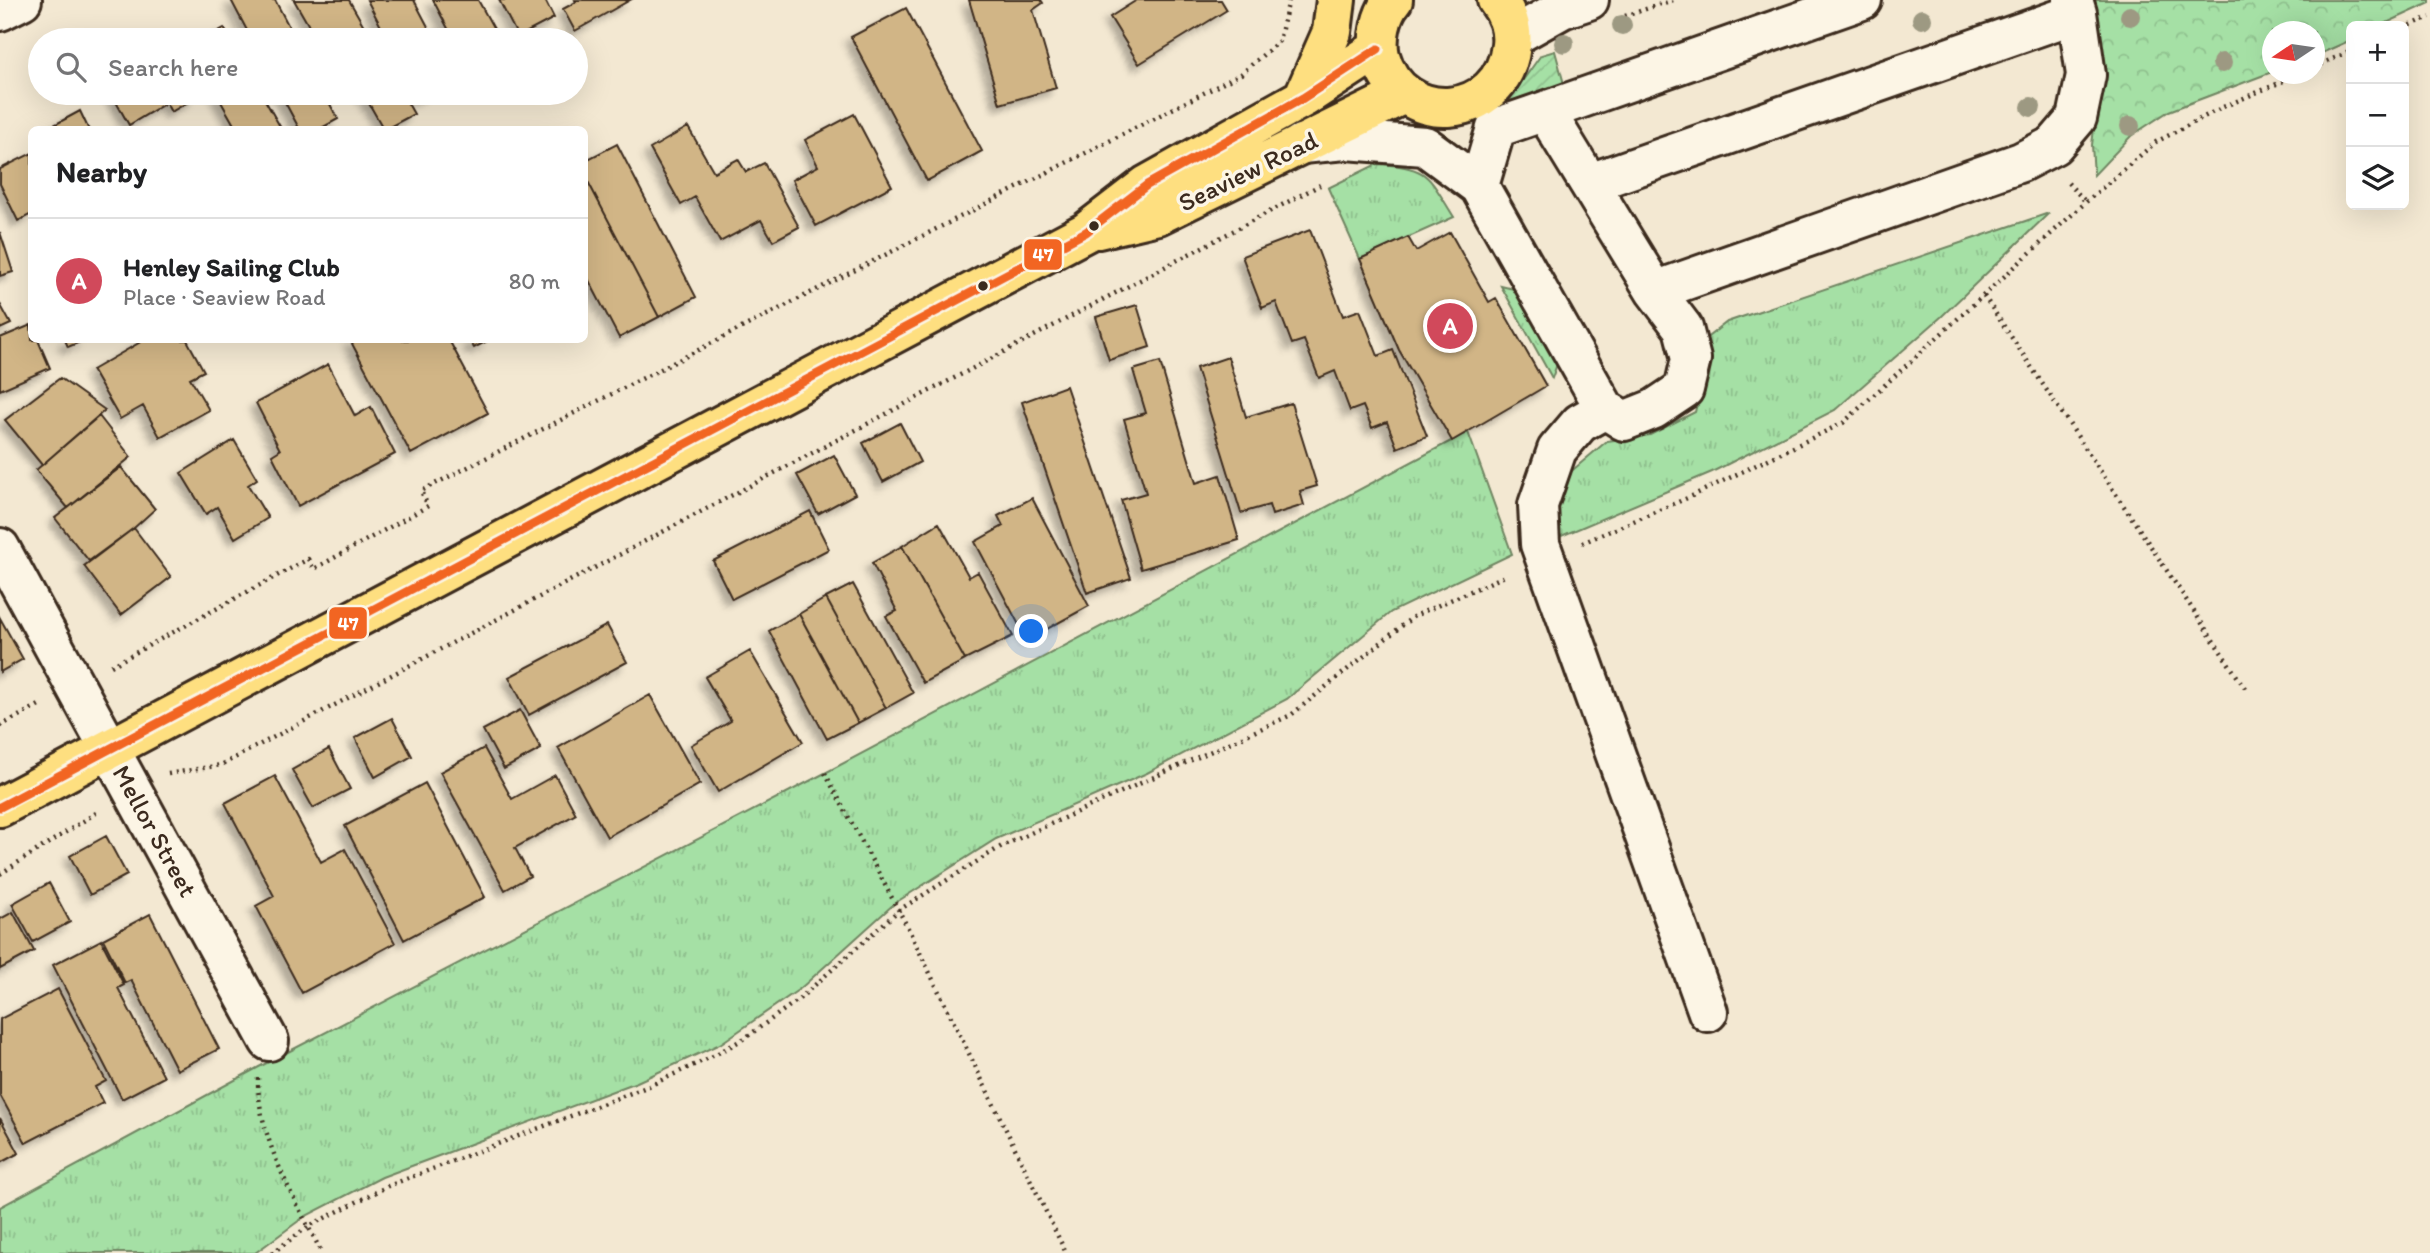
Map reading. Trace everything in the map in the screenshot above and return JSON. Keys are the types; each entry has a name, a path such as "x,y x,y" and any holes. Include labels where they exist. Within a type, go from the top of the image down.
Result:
{"main road":[{"path":"1303,98 1332,32 1336,0"},
{"path":"1391,1 1383,18 1378,48 1383,66 1404,94 1423,105 1445,108 1466,105 1486,94 1500,79 1509,59 1512,37 1509,21 1497,0"},
{"name":"Seaview Road","path":"0,807 1086,232 1147,185 1303,98 1378,48"},
{"name":"Seaview Road","path":"1086,232 1158,215 1404,94"}],"street":[{"path":"0,11 22,0"},
{"path":"1512,37 1562,9 1588,0"},
{"path":"1479,186 1496,128 1862,0"},
{"path":"1590,183 2075,6 2086,75 2077,118 2054,145 2021,162 1655,291"},
{"path":"1301,144 1346,140 1425,146 1479,186 1605,408 1624,421 1654,409 1684,388 1691,359 1683,328 1655,291 1545,111"},
{"path":"1605,408 1580,423 1557,450 1538,505 1540,544 1708,1012"},
{"name":"Mellor Street","path":"0,548 269,1041"}],"path":[{"path":"103,671 308,559 314,569 428,506 421,491 1241,74 1279,41 1289,0"},
{"path":"2409,26 2430,17"},
{"path":"2325,63 2346,53"},
{"path":"272,1253 309,1226 388,1186 649,1086 711,1057 745,1038 798,1000 899,910 1002,846 1291,715 1414,616 1692,496 1843,423 2086,202 2156,142 2223,107 2277,84"},
{"path":"2062,178 2086,202"},
{"path":"167,774 222,765 1321,185"},
{"path":"1984,296 2245,688"},
{"path":"0,726 51,699"},
{"path":"825,773 899,910 1066,1253"},
{"path":"0,874 103,808"},
{"path":"269,1041 259,1068 258,1083 268,1138 322,1253"}],"green space":[{"path":"2087,0 2430,0 2430,3 2391,21 2346,21 2346,42 2325,52 2325,21 2262,21 2262,76 2169,111 2131,136 2094,175 2092,145 2099,87"},
{"path":"1555,51 1564,84 1498,115 1541,55"},
{"path":"1377,164 1407,168 1425,176 1454,217 1360,259 1328,188"},
{"path":"2049,213 1941,317 1835,410 1712,472 1559,537 1557,506 1568,474 1607,441 1650,435 1695,412 1706,365 1704,340 1727,322"},
{"path":"1501,286 1526,292 1561,353 1552,378"},
{"path":"1468,432 1512,554 1391,612 1287,699 1147,773 996,839 895,903 801,988 720,1044 637,1082 382,1177 304,1217 255,1253 0,1253 0,1207 259,1067 825,773"}],"building":[{"path":"231,0 275,0 290,28 246,28"},
{"path":"294,0 349,0 365,28 310,28"},
{"path":"367,0 414,0 429,28 382,28"},
{"path":"433,0 478,0 493,28 448,28"},
{"path":"499,0 545,0 554,18 535,28 513,28"},
{"path":"575,0 630,0 580,28 573,28 563,9 576,2"},
{"path":"969,0 1041,0 1043,3 1033,10 1056,88 1000,104"},
{"path":"1137,0 1221,0 1227,10 1139,64 1110,17"},
{"path":"906,8 982,151 927,181 851,37"},
{"path":"118,105 163,105 129,125"},
{"path":"167,105 183,105 171,112"},
{"path":"223,105 268,105 280,126 235,126"},
{"path":"286,105 330,105 338,119 325,126 298,126"},
{"path":"370,105 409,105 414,114 392,126 382,126"},
{"path":"80,111 87,126 52,126"},
{"path":"854,114 892,186 816,226 792,180 818,166 805,140"},
{"path":"688,127 714,172 738,159 746,172 764,163 799,227 773,241 761,220 720,242 695,197 681,205 650,149"},
{"path":"617,144 696,297 659,317 588,182 588,159"},
{"path":"28,155 28,216 18,221 0,184 0,169"},
{"path":"588,182 659,317 619,338 588,279"},
{"path":"1310,230 1343,316 1360,310 1378,356 1393,350 1427,436 1397,448 1387,422 1372,428 1363,406 1350,411 1335,371 1319,378 1304,340 1292,344 1276,302 1262,308 1242,256"},
{"path":"0,232 13,272 0,276"},
{"path":"1450,232 1489,302 1496,298 1546,386 1452,441 1399,350 1360,259 1408,237 1416,251"},
{"path":"0,304 11,324 0,329"},
{"path":"1137,305 1150,347 1109,360 1096,317"},
{"path":"28,326 28,343 39,343 50,368 0,390 0,338"},
{"path":"139,343 189,343 204,371 190,378 209,410 160,437 143,406 120,419 92,370"},
{"path":"352,343 451,343 488,413 411,454"},
{"path":"471,343 483,343 474,348"},
{"path":"1228,357 1246,417 1291,403 1317,486 1300,491 1304,505 1272,515 1269,505 1241,513 1196,368"},
{"path":"1160,362 1196,483 1220,475 1239,540 1141,569 1121,500 1146,493 1124,419 1146,413 1133,370"},
{"path":"328,364 355,416 371,407 395,454 298,506 272,455 280,450 256,403"},
{"path":"60,378 105,410 42,465 5,420"},
{"path":"1066,386 1131,578 1087,593 1022,402"},
{"path":"99,416 131,457 68,508 36,470"},
{"path":"900,423 920,462 883,482 863,443"},
{"path":"234,440 257,479 248,485 268,518 235,538 217,507 206,514 181,473"},
{"path":"834,455 855,494 818,514 797,475"},
{"path":"121,467 155,509 89,561 55,518"},
{"path":"1032,498 1089,606 1027,640 975,542 1003,526 998,516"},
{"path":"810,511 829,549 732,599 713,561"},
{"path":"939,523 969,577 978,572 1013,636 965,660 902,546"},
{"path":"134,528 171,577 121,615 84,566"},
{"path":"902,546 965,660 923,683 886,616 897,611 872,563"},
{"path":"853,584 913,693 886,708 826,598"},
{"path":"826,598 886,708 858,723 799,614"},
{"path":"799,614 858,723 827,739 769,631"},
{"path":"0,618 23,659 0,672"},
{"path":"607,625 627,662 529,715 509,677"},
{"path":"750,651 803,742 718,792 691,745 731,721 705,677"},
{"path":"650,695 700,784 607,837 558,748"},
{"path":"520,710 541,749 504,769 483,730"},
{"path":"392,718 412,756 375,777 355,738"},
{"path":"484,748 512,799 555,775 576,814 515,848 530,876 505,890 440,772"},
{"path":"329,749 350,789 313,808 292,770"},
{"path":"275,776 321,862 345,849 395,943 302,993 256,906 274,896 225,803"},
{"path":"425,783 485,897 404,940 345,826"},
{"path":"106,836 127,875 90,895 70,856"},
{"path":"49,883 70,922 33,942 12,904"},
{"path":"13,912 34,951 0,969 0,919"},
{"path":"150,914 219,1049 177,1070 131,980 125,983 103,939"},
{"path":"101,940 124,985 118,988 164,1077 122,1099 53,965"},
{"path":"58,989 106,1081 95,1087 103,1103 26,1143 0,1095 0,1019"},
{"path":"0,1118 19,1153 0,1163"}],"transit line":[{"name":"47","path":"0,807 1086,232 1147,185 1303,98 1378,49"}],"place":[{"name":"Henley Sailing Club","path":"1450,326"}]}
